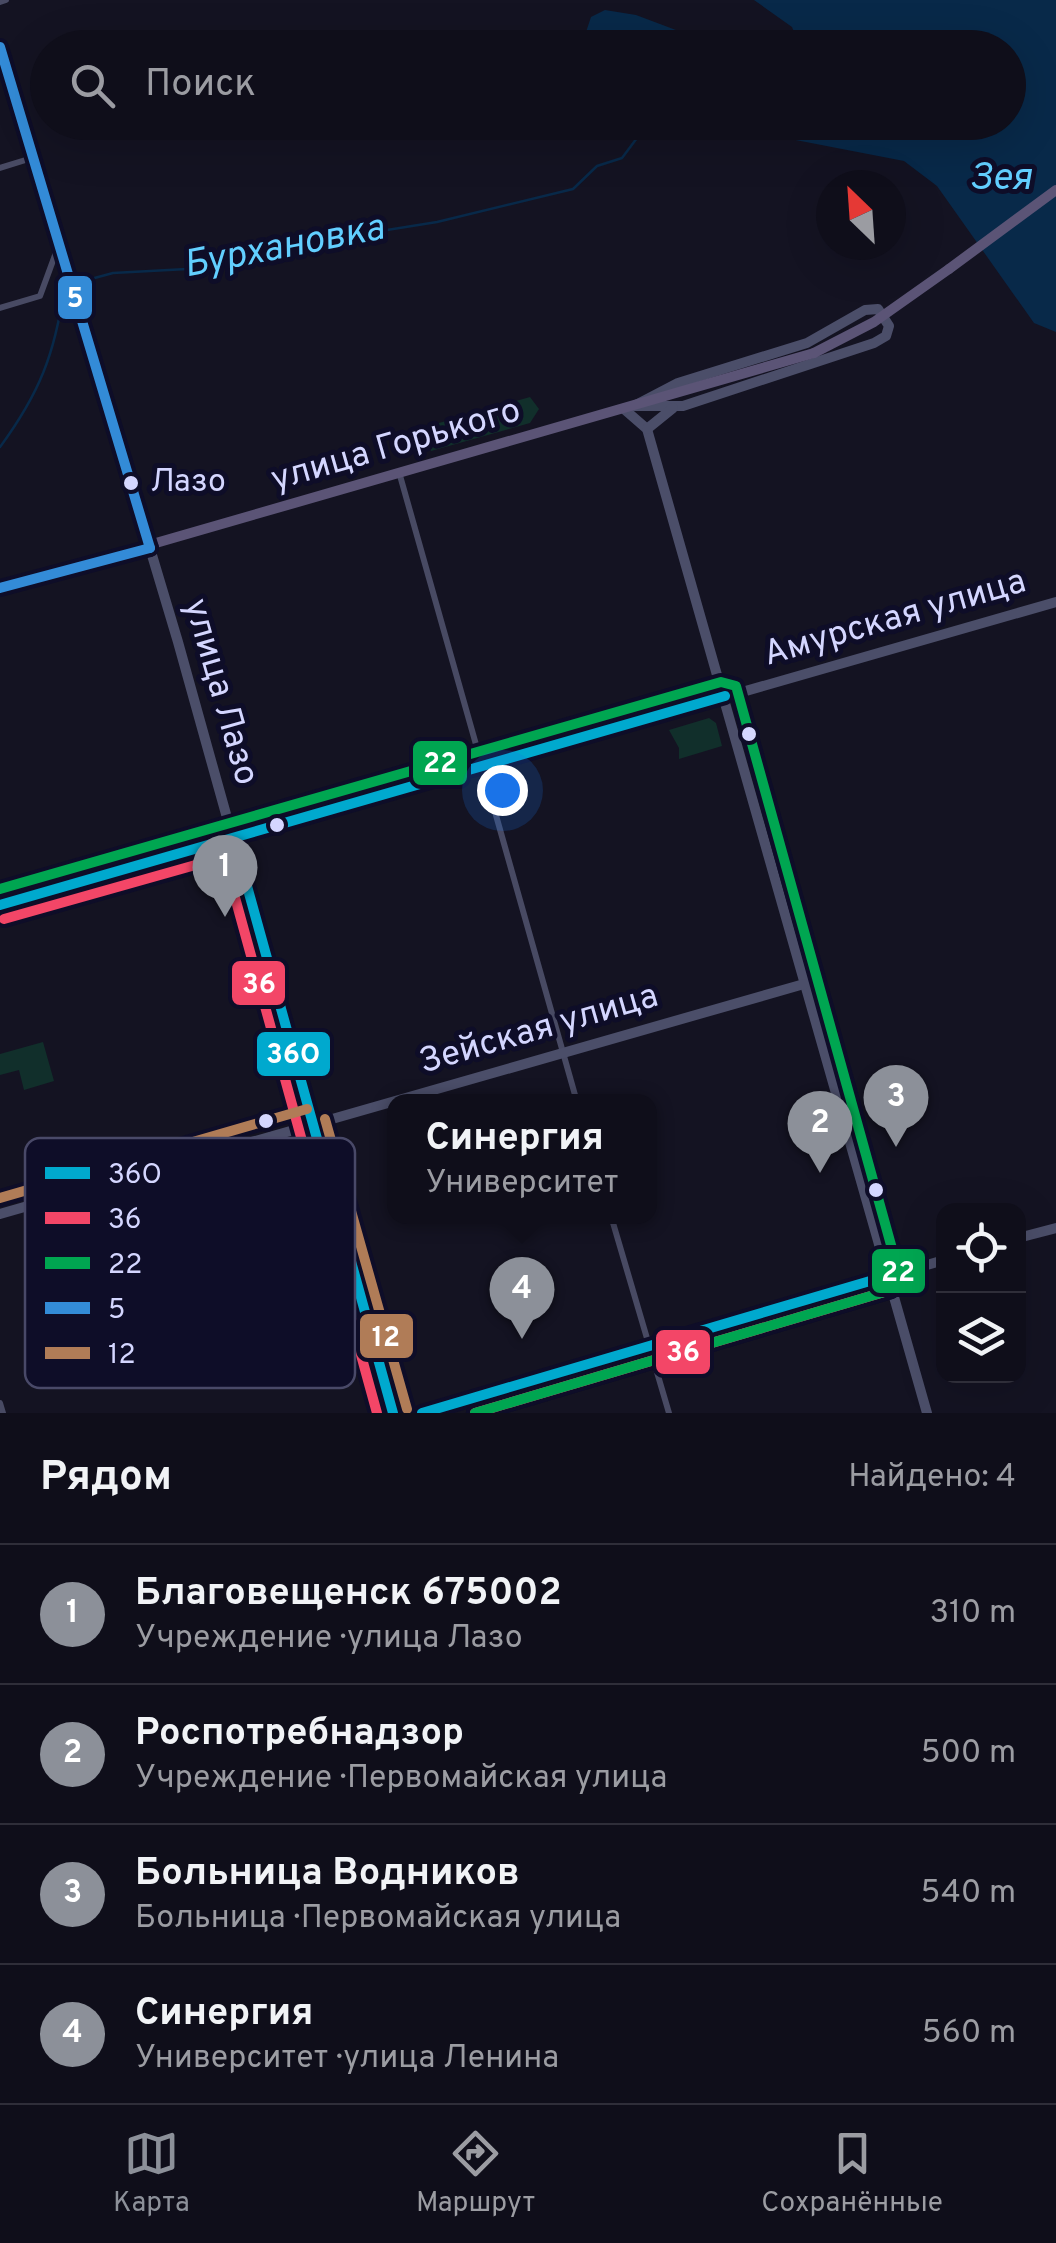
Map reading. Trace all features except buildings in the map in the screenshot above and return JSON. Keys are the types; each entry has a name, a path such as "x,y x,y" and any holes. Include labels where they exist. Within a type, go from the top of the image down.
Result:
{"main road":[{"path":"628,407 814,353 874,322 1056,190"},
{"name":"улица Горького","path":"0,588 150,548 628,407"}],"street":[{"name":"улица Лазо","path":"0,47 150,548 316,1138"},
{"path":"0,168 32,158"},
{"path":"0,308 40,296 59,246"},
{"name":"улица Горького","path":"864,310 878,310 889,326 886,336 874,343 675,407 628,407 678,384 807,342 864,310"},
{"path":"628,407 647,429 927,1413"},
{"path":"647,429 661,414 675,407"},
{"path":"399,472 574,1094"},
{"name":"Амурская улица","path":"0,905 1056,602"},
{"name":"Зейская улица","path":"417,1094 804,984"},
{"name":"Зейская улица","path":"261,1138 387,1102"},
{"name":"Зейская улица","path":"0,1214 25,1207"},
{"path":"613,1224 668,1413"},
{"path":"1026,1236 1056,1228"},
{"path":"422,1413 936,1262"},
{"name":"улица Лазо","path":"355,1277 393,1413"},
{"path":"0,1402 3,1413"}],"green space":[{"path":"530,397 539,409 530,423 431,451 423,434 425,427"},
{"path":"709,718 716,723 722,746 679,759 679,748 669,730"},
{"path":"43,1042 54,1081 24,1090 19,1070 0,1075 0,1054"}],"water":[{"name":"Зея","path":"754,0 1056,0 1056,332 1034,323 937,186 904,161 796,140 1026,140 1026,30 792,27"},
{"path":"605,10 636,15 676,30 587,30 591,17"}],"waterway":[{"name":"Бурхановка","path":"76,283 113,273 187,269 225,256 437,222 573,189 597,166 622,158 636,140"},
{"name":"Бурхановка","path":"0,447 43,372 56,334 64,289 69,287"}],"transit line":[{"name":"5","path":"0,47 150,548"},
{"name":"5","path":"0,588 150,548"},
{"name":"22","path":"0,889 721,682 736,686 901,1281 891,1290 475,1413"},
{"name":"36О","path":"0,905 725,696"},
{"name":"36О","path":"234,839 317,1138"},
{"name":"36","path":"220,843 301,1138"},
{"name":"36","path":"4,919 238,853"},
{"name":"12","path":"207,1138 307,1109"},
{"name":"12","path":"325,1119 330,1138"},
{"name":"12","path":"0,1198 25,1191"},
{"name":"12","path":"355,1225 407,1409"},
{"name":"36О","path":"355,1276 393,1413"},
{"name":"36О","path":"422,1413 887,1276"},
{"name":"36","path":"475,1413 891,1290"},
{"name":"36","path":"355,1333 377,1413"}],"place":[{"name":"Лазо","path":"131,483"},
{"name":"Благовещенск 675002","path":"225,917"},
{"name":"Больница Водников","path":"896,1147"},
{"name":"Роспотребнадзор","path":"820,1173"},
{"name":"Синергия","path":"522,1339"}]}
